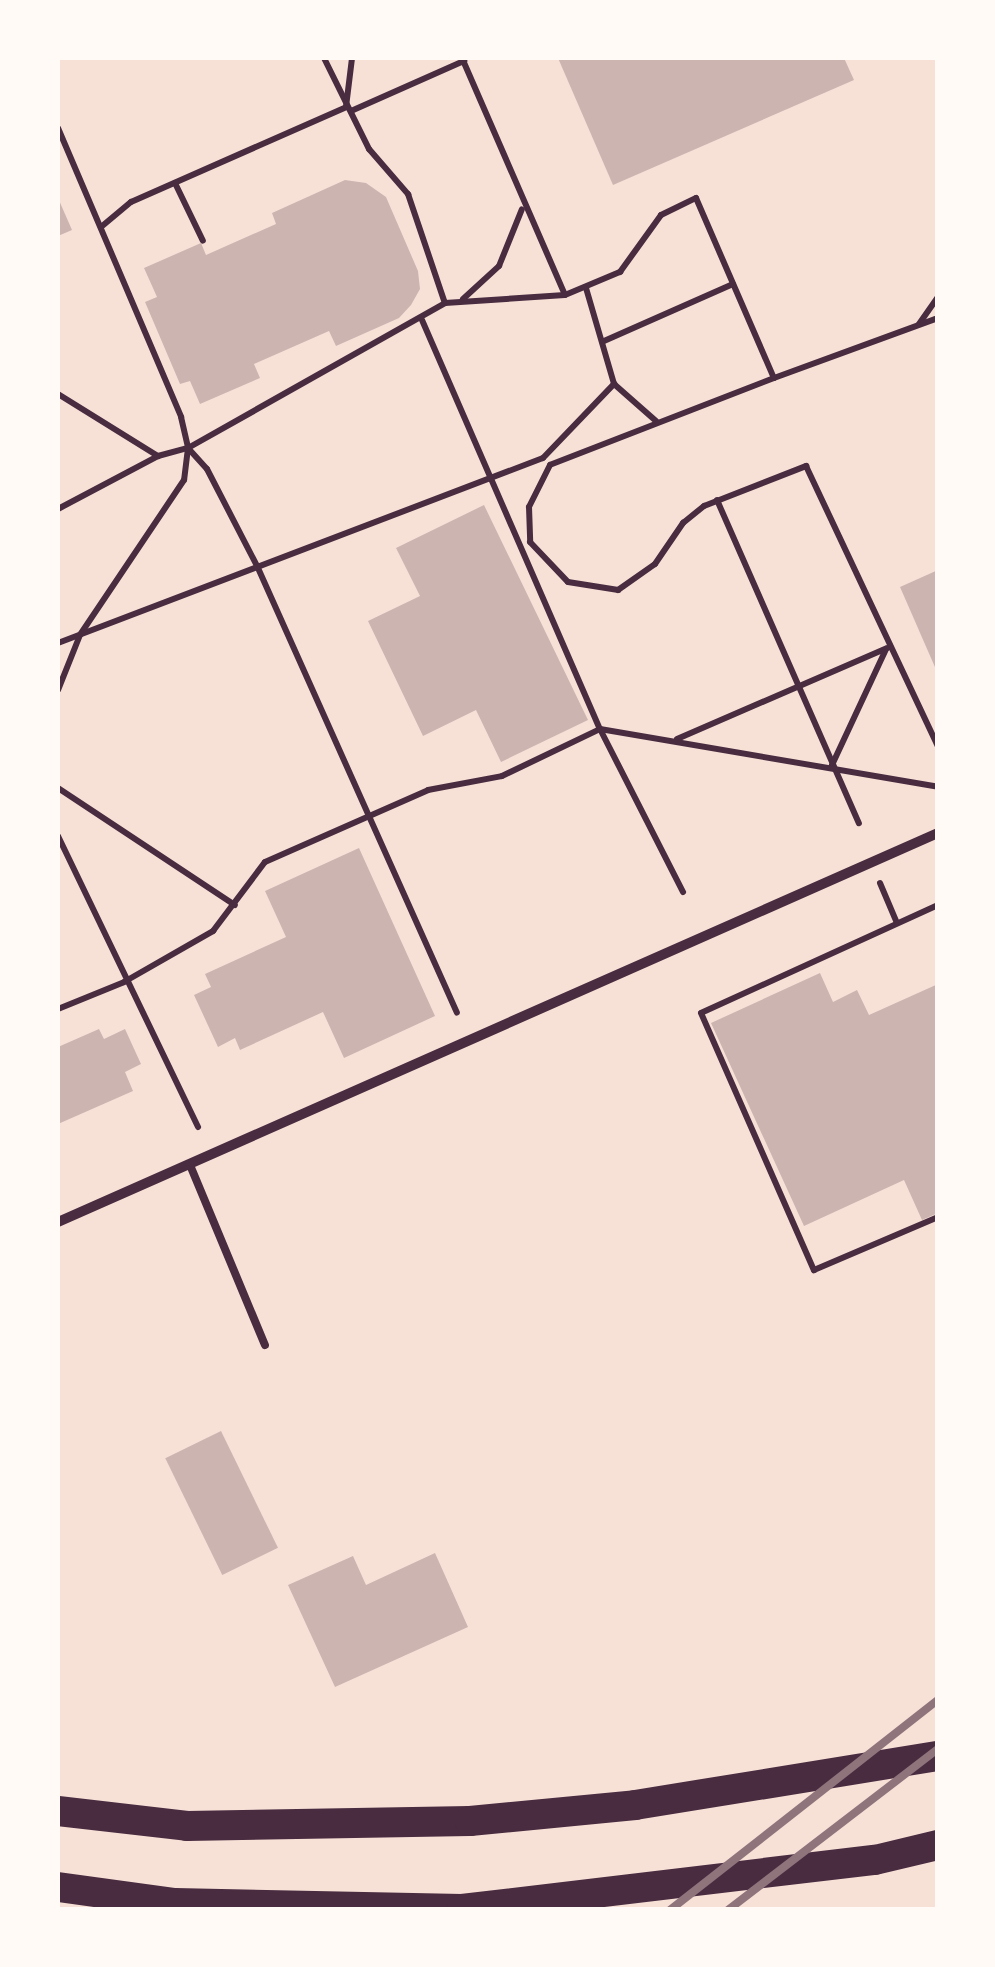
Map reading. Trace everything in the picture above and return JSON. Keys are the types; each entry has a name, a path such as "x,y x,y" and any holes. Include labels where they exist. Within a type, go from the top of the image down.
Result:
{"highway":[{"path":"58,1811 187,1826 470,1822 636,1805 938,1756"},
{"path":"58,1887 176,1903 462,1909 876,1860 938,1845"}],"street":[{"path":"58,1222 938,833"}],"lane":[{"path":"190,1165 266,1345"}],"path":[{"path":"324,58 369,149 408,194 445,302"},
{"path":"348,109 352,58"},
{"path":"101,227 132,202 463,59 565,295"},
{"path":"58,128 188,448 206,468 258,568 457,1012"},
{"path":"175,183 203,240"},
{"path":"58,509 158,456 188,448 422,319 445,302 565,295 620,272 662,214 696,198 774,378"},
{"path":"462,300 499,266 522,221 522,203"},
{"path":"604,341 734,284"},
{"path":"586,288 614,384 656,422"},
{"path":"918,325 938,297"},
{"path":"938,318 550,465 528,507 530,542 568,582 618,590 655,564 694,513 717,500 806,466 885,630 887,648 938,747"},
{"path":"422,319 600,729 683,892"},
{"path":"58,643 491,482 543,458 614,384"},
{"path":"58,394 158,456"},
{"path":"58,690 80,635 184,480 188,448"},
{"path":"543,458 550,465"},
{"path":"717,500 858,823"},
{"path":"520,547 530,542"},
{"path":"677,740 887,648"},
{"path":"831,766 887,648"},
{"path":"58,1009 124,982 214,930 264,862 428,790 502,776 600,729 938,787"},
{"path":"58,788 235,905"},
{"path":"58,836 124,982 198,1127"},
{"path":"880,882 897,924"},
{"path":"938,906 701,1013 814,1270 938,1217"}],"building":[{"path":"558,58 844,58 854,80 613,185"},
{"path":"345,180 366,183 386,197 418,271 420,289 411,305 399,318 336,346 329,331 254,364 260,378 200,404 190,381 180,384 145,302 157,297 144,268 201,243 206,255 276,224 272,213"},
{"path":"58,198 72,230 58,236"},
{"path":"484,505 588,720 501,762 476,710 423,736 368,621 420,596 396,548"},
{"path":"938,570 938,674 900,587"},
{"path":"359,848 435,1016 344,1058 323,1012 240,1050 235,1038 218,1047 194,995 211,987 205,974 286,937 265,891"},
{"path":"820,973 833,1002 857,990 869,1015 938,984 938,1213 922,1220 904,1180 804,1226 711,1023"},
{"path":"99,1029 104,1039 125,1029 141,1064 125,1072 133,1091 58,1124 58,1047"},
{"path":"221,1431 278,1548 222,1575 165,1458"},
{"path":"435,1553 468,1627 335,1687 288,1585 353,1556 366,1585"}],"railway":[{"path":"670,1910 938,1700"},
{"path":"728,1910 938,1749"}]}
